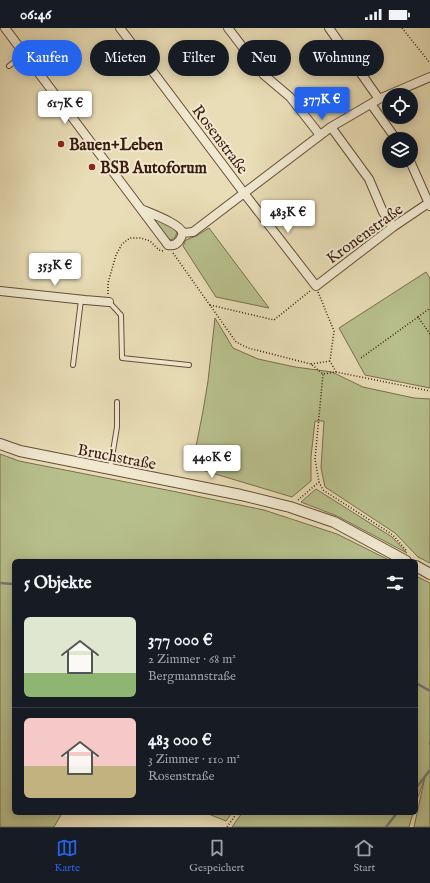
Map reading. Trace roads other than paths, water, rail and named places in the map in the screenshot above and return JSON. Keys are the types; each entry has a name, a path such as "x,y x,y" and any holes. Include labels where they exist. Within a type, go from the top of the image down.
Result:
{"street":[{"path":"5,28 14,40"},
{"name":"Rosenstraße","path":"120,28 316,286"},
{"path":"228,28 264,75 290,97 320,135"},
{"path":"330,28 379,99"},
{"path":"41,76 168,245 171,248 178,243 183,233 180,227 141,209"},
{"path":"183,233 193,232 331,127 379,99 430,77"},
{"path":"371,104 391,132"},
{"path":"331,127 369,179 383,212 392,227"},
{"path":"413,168 429,204"},
{"name":"Kronenstraße","path":"316,286 392,227 429,204"},
{"path":"0,291 109,302"},
{"name":"Bruchstraße","path":"0,444 20,451 240,495 290,507 334,522 407,556"},
{"path":"418,567 430,574"}],"lane":[{"path":"73,365 81,300"},
{"path":"109,302 121,315 122,358 189,365"},
{"path":"110,470 117,427 117,402"}],"waterway":[{"path":"0,583 12,584"},
{"path":"418,684 430,691"},
{"path":"418,785 430,770"},
{"path":"386,827 395,815"}],"place":[{"name":"Bauen+Leben","path":"61,144"},
{"name":"BSB Autoforum","path":"92,167"}]}
